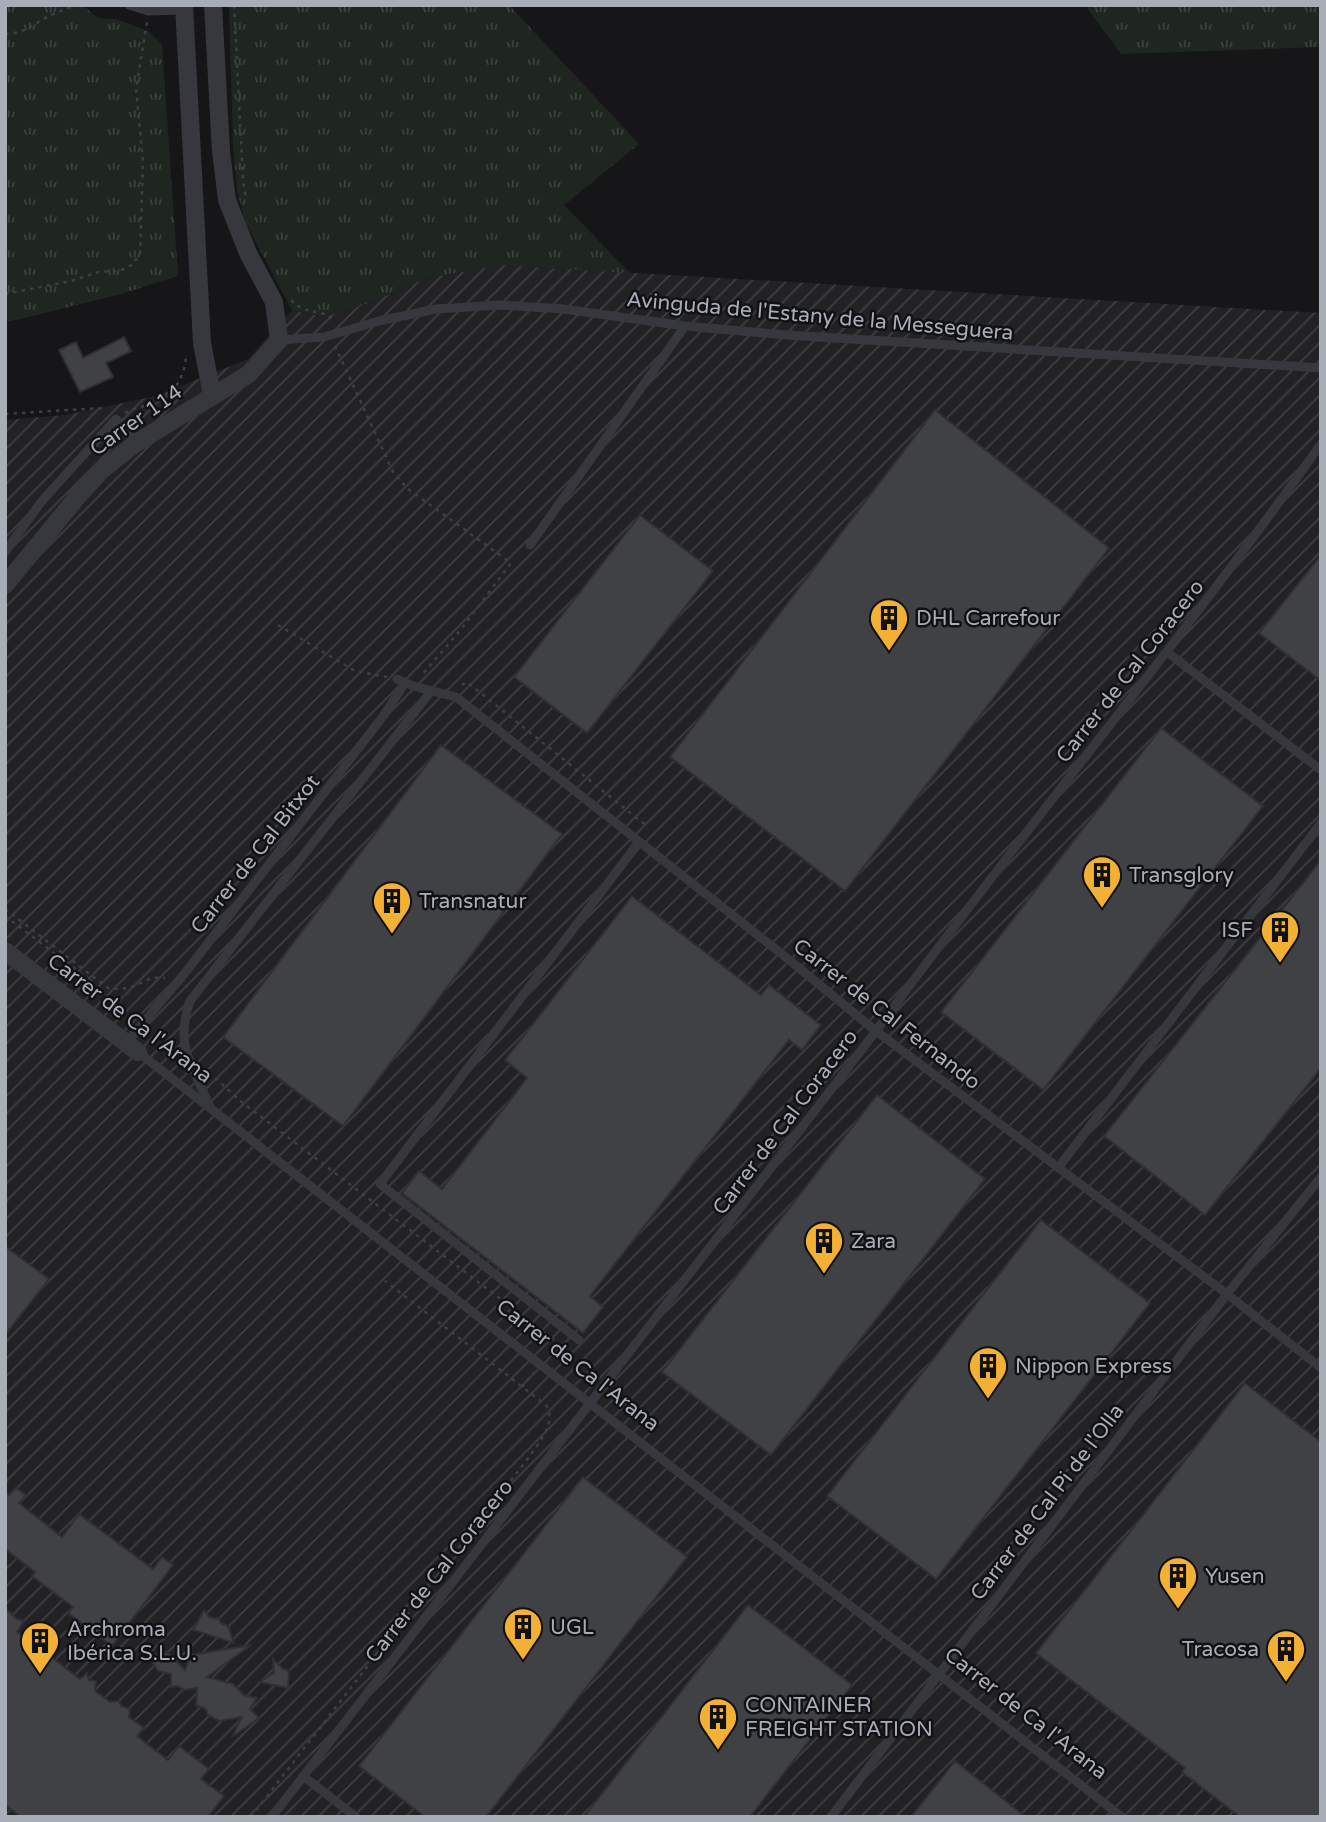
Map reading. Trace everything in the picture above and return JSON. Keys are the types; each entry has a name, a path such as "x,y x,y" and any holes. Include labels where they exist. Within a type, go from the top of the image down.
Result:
{"street":[{"path":"213,5 221,150 227,200 248,253 274,302 279,340"},
{"path":"184,8 202,343 212,395"},
{"name":"Carrer 114","path":"5,585 102,470 136,443 249,374 279,340"},
{"name":"Carrer de Ca l'Arana","path":"5,951 132,1047"}],"lane":[{"path":"129,5 148,11 184,8"},
{"name":"Avinguda de l'Estany de la Messeguera","path":"279,340 334,335 380,321 436,309 499,305 563,309 685,326 787,335 1321,368"},
{"path":"530,545 685,326"},
{"path":"5,552 41,502 116,419 136,443"},
{"name":"Carrer de Cal Coracero","path":"272,1817 591,1404 939,945 1247,548 1321,444"},
{"path":"1167,652 1321,770"},
{"name":"Carrer de Cal Fernando","path":"405,683 456,697 876,1031 1227,1294 1321,1368"},
{"name":"Carrer de Cal Bitxot","path":"132,1047 177,984 384,715 405,683"},
{"path":"210,1108 185,1050 184,1018 190,1001 431,691"},
{"path":"1058,1168 1321,823"},
{"path":"579,1340 380,1184 639,842"},
{"name":"Carrer de Ca l'Arana","path":"132,1047 1122,1817"},
{"name":"Carrer de Cal Pi de l'Olla","path":"831,1817 1227,1294 1321,1177"},
{"path":"303,1776 356,1817"}],"path":[{"path":"5,34 29,30 50,15 77,5"},
{"path":"234,5 243,180 248,208"},
{"path":"5,294 71,281 99,272 119,271 132,265 140,254 143,160 136,89 148,11"},
{"path":"278,625 355,671 405,683 463,628 511,563 408,489 393,472 335,345 334,326 329,315 298,307 289,298"},
{"path":"5,414 100,408 116,419 137,406 158,402 176,386 183,375 187,354"},
{"path":"456,689 467,682 648,827"},
{"path":"5,909 108,988 122,990 160,976 177,984"},
{"path":"5,915 91,981"},
{"path":"85,989 94,977"},
{"path":"203,1066 239,1100 557,1342 522,1387 385,1281"},
{"name":"Carrer de Cal Coracero","path":"251,1817 542,1439 550,1414 546,1405 522,1387"}],"shaded area":[{"path":"501,265 1321,313 1321,1817 5,1817 5,420 65,415 156,396 248,359 292,310 323,317 369,303 427,278"}],"green space":[{"path":"5,5 82,5 98,18 116,19 148,31 162,44 178,276 121,294 5,321"},
{"path":"229,5 509,5 639,144 564,205 630,273 501,265 427,278 369,303 323,317 292,310 245,222 237,190"},
{"path":"1085,5 1321,5 1321,47 1121,54"}],"building":[{"path":"124,337 131,351 106,363 113,377 80,392 59,350 76,342 83,358"},
{"name":"DHL Carrefour","path":"935,410 1109,548 845,891 670,757"},
{"path":"640,515 713,571 587,733 514,677"},
{"path":"1321,555 1321,681 1259,633"},
{"name":"Transglory","path":"1161,728 1263,806 1043,1090 941,1012"},
{"name":"Transnatur","path":"441,745 562,834 343,1126 223,1037"},
{"name":"ISF","path":"1321,860 1321,1068 1205,1215 1104,1136"},
{"path":"632,896 761,995 769,985 821,1025 802,1050 789,1040 590,1296 603,1307 583,1333 402,1193 419,1171 442,1189 527,1078 505,1060"},
{"name":"Zara","path":"877,1095 985,1179 771,1455 662,1372"},
{"name":"Nippon Express","path":"1041,1220 1150,1303 936,1579 827,1496"},
{"path":"5,1246 49,1279 5,1335"},
{"name":"Yusen","path":"1245,1383 1321,1442 1321,1817 1240,1817 1182,1772 1185,1768 1036,1653"},
{"name":"UGL","path":"583,1477 687,1557 486,1817 425,1817 359,1766"},
{"path":"16,1488 26,1495 19,1503 62,1537 79,1514 153,1569 162,1557 173,1565 112,1646 68,1613 73,1607 32,1576 35,1572 5,1549 5,1492 9,1495"},
{"name":"CONTAINER FREIGHT STATION","path":"748,1605 852,1685 750,1817 584,1817"},
{"name":"Archroma Ibérica S.L.U.","path":"5,1608 17,1619 24,1621 17,1632 42,1651 50,1647 50,1656 80,1679 87,1673 89,1680 96,1681 95,1691 110,1702 119,1701 121,1706 130,1709 129,1717 144,1728 137,1736 168,1760 179,1746 209,1769 201,1779 224,1796 208,1817 21,1817 5,1805"},
{"path":"204,1610 209,1617 219,1619 228,1626 234,1643 193,1630"},
{"path":"251,1645 207,1677 233,1684 244,1695 257,1698 250,1709 259,1718 232,1737 242,1717 219,1721 208,1715 206,1709 196,1705 197,1688 184,1690 178,1686 171,1687 171,1674 158,1671 153,1663 156,1655 164,1652 185,1670 191,1655"},
{"path":"273,1659 289,1671 288,1688 259,1682 274,1673"},
{"path":"955,1761 1026,1817 911,1817"}],"place":[{"name":"DHL Carrefour","path":"889,652"},
{"name":"Transglory","path":"1102,909"},
{"name":"Transnatur","path":"392,935"},
{"name":"ISF","path":"1280,964"},
{"name":"Zara","path":"824,1275"},
{"name":"Nippon Express","path":"988,1400"},
{"name":"Yusen","path":"1178,1610"},
{"name":"UGL","path":"523,1661"},
{"name":"Archroma Ibérica S.L.U.","path":"40,1675"},
{"name":"Tracosa","path":"1286,1683"},
{"name":"CONTAINER FREIGHT STATION","path":"718,1751"}]}
